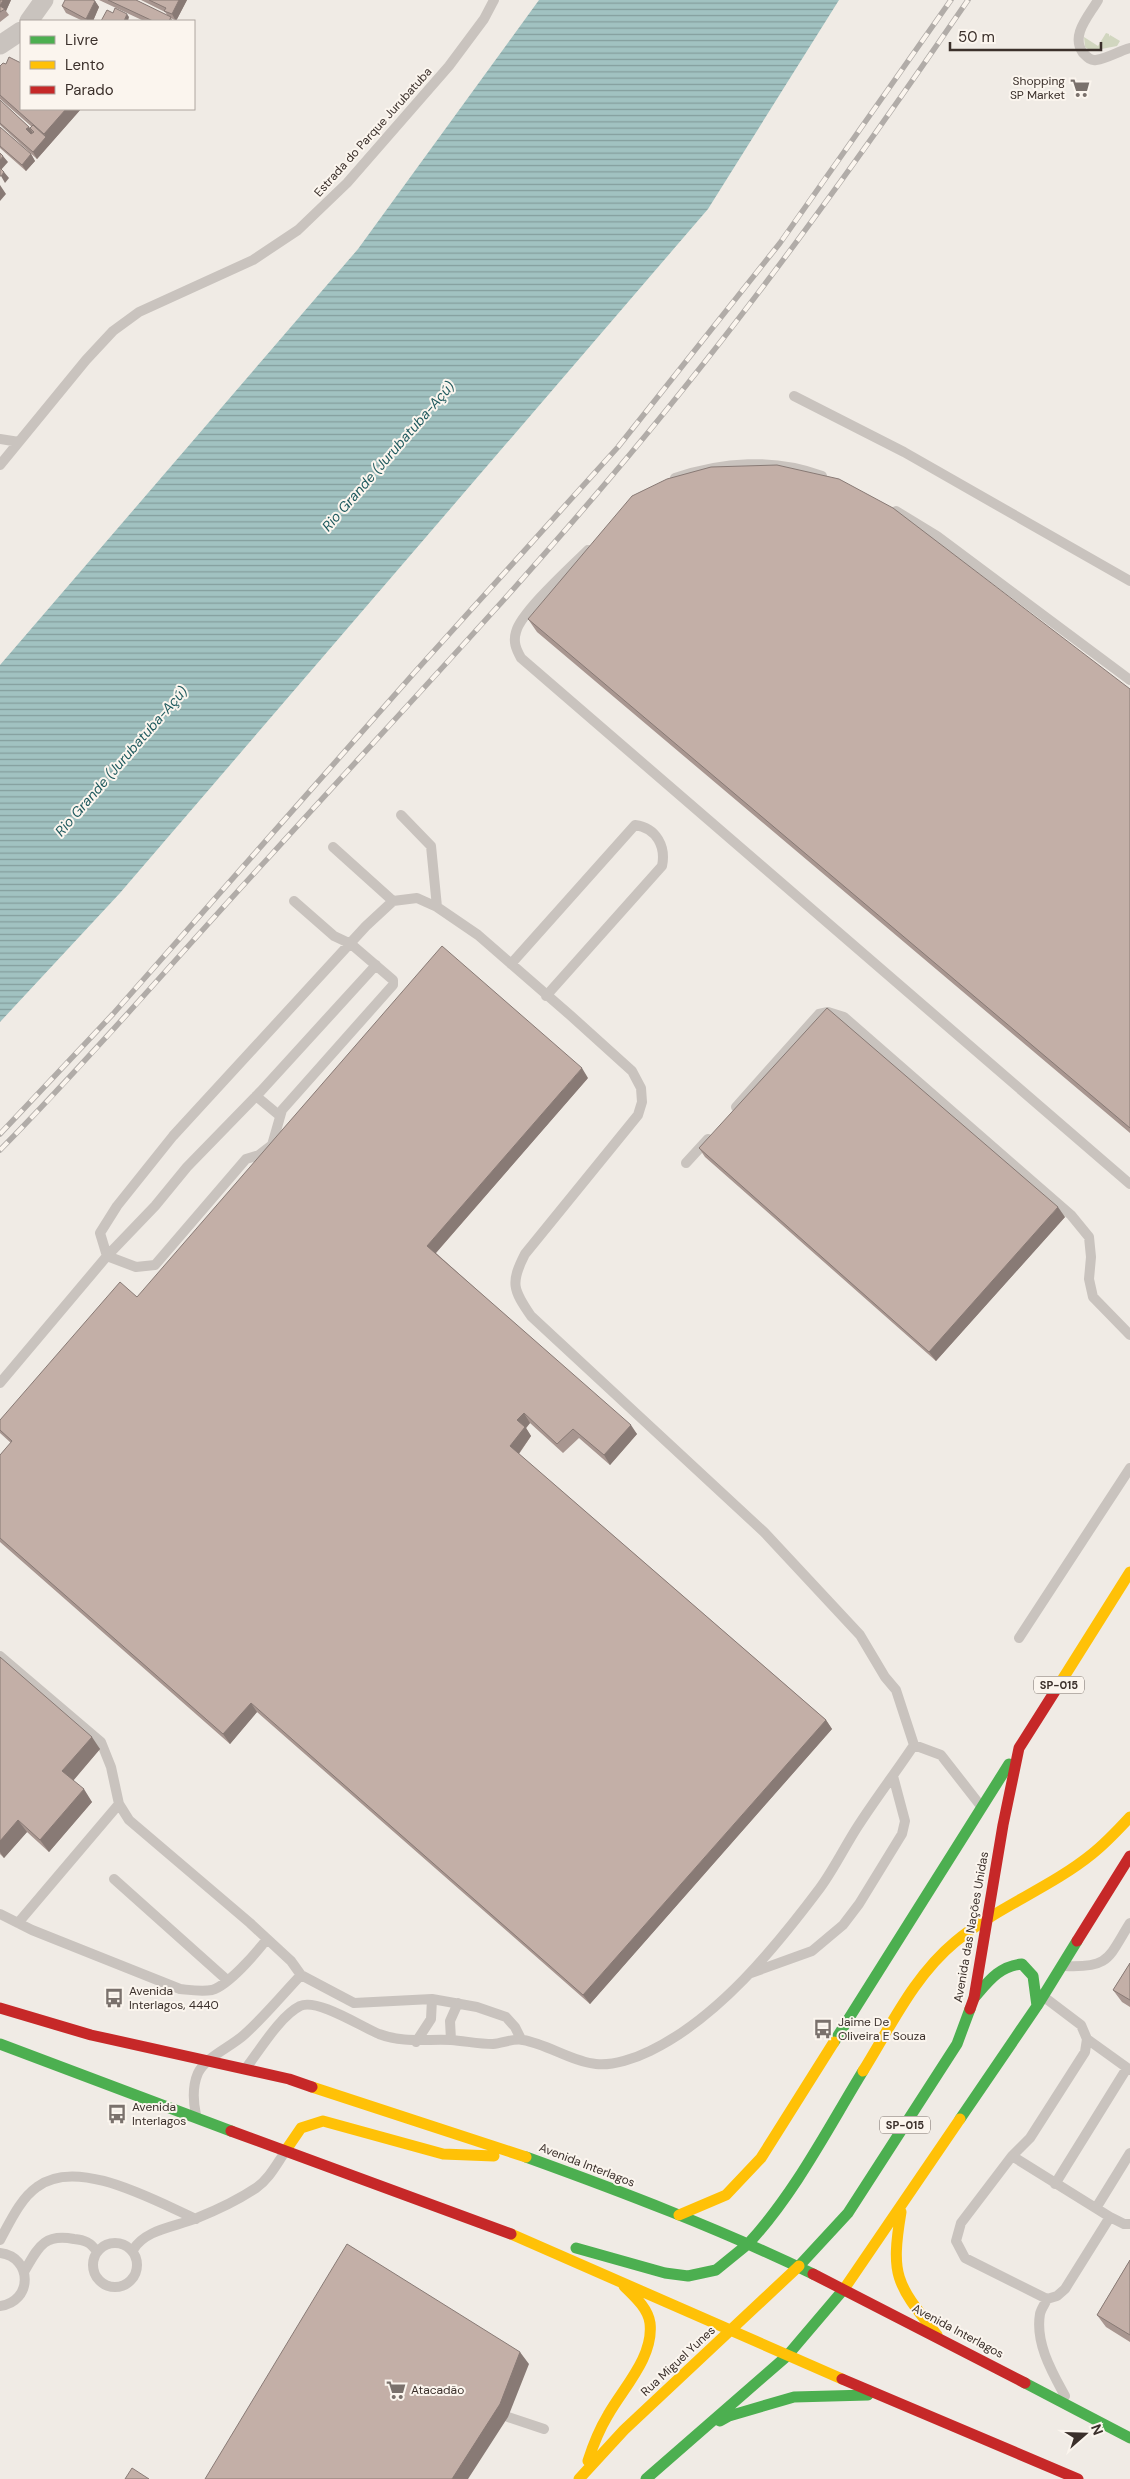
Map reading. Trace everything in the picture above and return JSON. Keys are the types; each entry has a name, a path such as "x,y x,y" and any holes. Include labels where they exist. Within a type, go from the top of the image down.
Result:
{"main road":[{"name":"Avenida das Nações Unidas","path":"799,2266 848,2213 957,2044 974,1998 1019,1748 1130,1572"},
{"path":"679,2215 726,2195 761,2158 1019,1748"},
{"path":"502,2230 620,2259 657,2272 688,2276 712,2272 729,2261 771,2219 790,2192 923,1972 955,1942 988,1918 1062,1876 1117,1834 1130,1817"},
{"name":"SP-015","path":"646,2479 787,2356 844,2289 1040,2001 1128,1863"},
{"path":"974,1998 1002,1968 1012,1963 1022,1964 1033,1976 1040,2001"},
{"name":"Avenida Interlagos","path":"0,2008 28,2018 91,2035 289,2079 528,2158 679,2215 799,2266 937,2335 1130,2438"},
{"path":"0,2044 502,2230 787,2356 1078,2479"},
{"path":"286,2150 301,2128 323,2121 442,2154 528,2158"},
{"path":"902,2203 896,2247 896,2273 906,2293 937,2335"},
{"name":"Rua Miguel Yunes","path":"581,2477 624,2430 799,2266"},
{"path":"581,2477 602,2425 645,2353 650,2335 650,2322 643,2307 619,2281"},
{"path":"691,2439 728,2416 794,2397 883,2395"}],"street":[{"path":"30,20 44,0"},
{"path":"0,45 20,32"}],"lane":[{"name":"Estrada do Parque Jurubatuba","path":"0,465 86,360 119,327 138,312 253,260 298,230 347,183 449,66 484,19 494,0"},
{"path":"1098,0 1080,29 1077,40 1081,50 1088,58 1095,60 1130,48"},
{"path":"794,396 904,452 1130,581"},
{"path":"0,439 20,442"},
{"path":"667,480 706,467 759,463 808,471 833,481"},
{"path":"890,508 937,536 1130,680"},
{"path":"596,542 523,617 516,631 514,646 521,658 1130,1184"},
{"path":"401,815 431,846 437,907"},
{"path":"511,964 635,825 650,830 659,840 664,853 662,866 546,996"},
{"path":"333,847 393,901"},
{"path":"107,1256 100,1233 117,1206 173,1136 371,921 393,901 417,898 437,907 478,935 632,1071 641,1088 642,1102 638,1116 525,1254 515,1273 514,1289 531,1316 764,1532 860,1635 896,1690 914,1745"},
{"path":"107,1256 136,1267 155,1265 246,1159 259,1155 272,1145 282,1110 392,984 393,980 376,965 350,944 334,936 294,901"},
{"path":"0,1383 107,1256 155,1206 187,1167 256,1096 376,965"},
{"path":"730,1114 819,1014 828,1012 844,1017 1071,1215 1089,1237 1091,1257 1089,1279 1093,1298 1130,1335"},
{"path":"256,1096 280,1116"},
{"path":"686,1164 718,1128"},
{"path":"1018,1638 1130,1468"},
{"path":"0,1656 101,1742 111,1766 119,1804 129,1820 267,1939 291,1961 301,1975 354,2003 432,1999 458,2003 506,2017 515,2027 521,2039"},
{"path":"245,2070 285,2018 299,2006 310,2004 318,2005 359,2026 393,2039 416,2042 451,2040 480,2044 504,2043 521,2039 597,2064 627,2060 650,2051 678,2034 723,2000 750,1973 820,1887 858,1826 914,1745"},
{"path":"914,1745 941,1755 982,1808"},
{"path":"750,1973 812,1951 844,1925 902,1834 905,1821 893,1776"},
{"path":"18,1923 119,1804"},
{"path":"114,1879 227,1980"},
{"path":"0,1914 180,1989 198,1991 213,1990 227,1980 252,1959 267,1939"},
{"path":"1062,1966 1086,1967 1098,1965 1106,1960 1130,1923"},
{"path":"197,2118 193,2103 194,2087 199,2072 209,2061 244,2036 301,1975"},
{"path":"416,2042 431,2019 432,1999"},
{"path":"1040,2001 1081,2026 1088,2038 1128,2069 1055,2184"},
{"path":"451,2040 450,2021 458,2003"},
{"path":"1088,2038 1085,2052 1030,2138 1012,2156 961,2223 956,2241 965,2258 1047,2299 1057,2296 1064,2289 1110,2217"},
{"path":"133,2250 140,2241 152,2234 196,2219 226,2205 257,2187 270,2176 286,2150"},
{"path":"1096,2208 1130,2153"},
{"path":"1012,2156 1110,2217 1124,2224 1130,2224"},
{"path":"0,2240 31,2192 49,2179 67,2175 99,2179 196,2219"},
{"path":"24,2272 42,2243 55,2237 82,2240 90,2243 97,2252"},
{"path":"117,2243 133,2250 137,2259 136,2274 125,2285 118,2287 103,2283 98,2278 94,2264 97,2252 106,2245 117,2243"},
{"path":"0,2253 17,2259 24,2272 24,2289 20,2296 14,2302 0,2306"},
{"path":"1047,2299 1040,2313 1040,2336 1045,2355 1071,2408"},
{"path":"508,2416 544,2429"}],"green space":[{"path":"1106,33 1109,34 1109,37 1110,35 1120,41 1117,46 1091,51 1085,47 1084,37 1098,46"}],"water":[{"name":"Rio Grande (Jurubatuba-Açú)","path":"539,0 839,0 708,209 120,893 0,1022 0,665 358,249"}],"building":[{"path":"65,0 95,1 86,19 62,6"},
{"path":"108,0 136,0 171,17 170,20 151,20"},
{"path":"149,0 179,0 172,14 164,11 166,8"},
{"path":"115,8 127,14 124,20 102,20 107,10 113,13"},
{"path":"9,57 20,62 20,110 65,110 44,134 0,95 0,66 3,63 6,64"},
{"path":"0,100 29,127 26,129 31,134 34,132 30,128 33,125 46,137 33,152 0,123"},
{"path":"0,127 31,154 22,165 0,146"},
{"path":"0,168 4,172 1,176 0,176"},
{"path":"777,465 839,479 893,508 1130,689 1130,1128 528,619 632,496 667,479 711,467"},
{"path":"442,946 582,1068 427,1246 631,1425 604,1455 573,1429 557,1444 524,1413 517,1420 525,1427 510,1446 826,1720 583,1995 251,1703 223,1734 0,1538 0,1455 12,1441 0,1430 0,1420 120,1282 137,1297"},
{"path":"827,1008 1058,1207 929,1352 699,1148"},
{"path":"0,1657 92,1737 62,1771 84,1789 40,1840 18,1820 0,1841"},
{"path":"1130,1963 1130,2000 1113,1990"},
{"name":"Atacadão","path":"347,2244 520,2352 500,2404 452,2479 205,2479"},
{"path":"1130,2260 1130,2335 1097,2315"},
{"path":"132,2468 149,2479 125,2479"}],"railway":[{"path":"0,1134 113,1014 414,673 618,447 780,243 951,0"},
{"path":"0,1150 103,1041 527,574 658,421 795,244 883,123 968,0"}],"traffic: fast":[{"path":"834,2042 1009,1764"},
{"path":"960,2119 1037,2006 1077,1941"},
{"path":"974,1998 1000,1971 1022,1964 1033,1976 1037,2006"},
{"path":"799,2266 848,2213 957,2044 970,2009"},
{"path":"0,2044 231,2131"},
{"path":"748,2244 781,2204 796,2182 863,2071"},
{"path":"526,2157 671,2212 778,2257 813,2274"},
{"path":"576,2248 665,2273 688,2276 716,2270 748,2244"},
{"path":"646,2479 787,2356 844,2289"},
{"path":"1025,2383 1130,2438"},
{"path":"720,2421 729,2416 794,2397 868,2395"}],"traffic: slow":[{"path":"1057,1688 1130,1572"},
{"path":"863,2071 904,2002 940,1955 988,1918 1076,1866 1102,1845 1130,1817"},
{"path":"679,2215 726,2195 761,2158 834,2042"},
{"path":"312,2087 526,2157"},
{"path":"844,2289 960,2119"},
{"path":"286,2150 301,2128 323,2121 443,2154 494,2156"},
{"path":"901,2212 896,2252 900,2279 913,2304 937,2335"},
{"path":"511,2234 842,2379"},
{"path":"579,2479 624,2430 799,2266"},
{"path":"588,2461 596,2438 605,2421 642,2360 650,2336 650,2323 646,2312 624,2286"}],"traffic: jam":[{"path":"970,2009 974,1998 1003,1825 1019,1748 1057,1688"},
{"path":"1077,1941 1130,1856"},
{"path":"0,2008 91,2035 289,2079 312,2087"},
{"path":"231,2131 511,2234"},
{"path":"813,2274 1025,2383"},
{"path":"842,2379 1078,2479"}],"place":[{"name":"Shopping SP Market","path":"1080,88"},
{"name":"Avenida Interlagos, 4440","path":"114,1998"},
{"name":"Jaime De Oliveira E Souza","path":"823,2029"},
{"name":"Avenida Interlagos","path":"117,2114"},
{"name":"Atacadão","path":"396,2390"}]}
